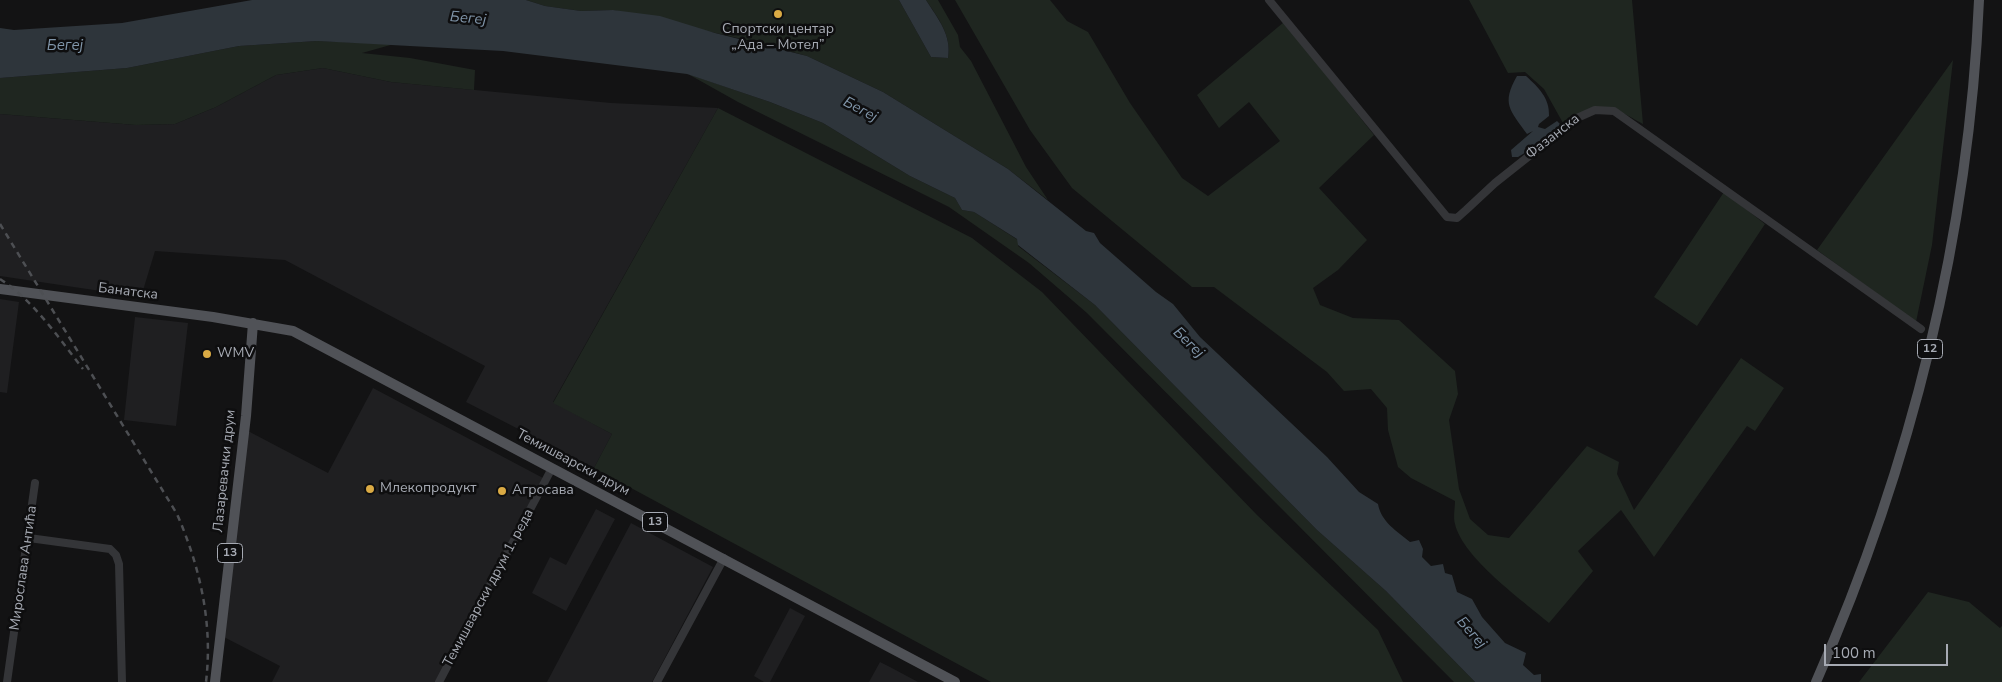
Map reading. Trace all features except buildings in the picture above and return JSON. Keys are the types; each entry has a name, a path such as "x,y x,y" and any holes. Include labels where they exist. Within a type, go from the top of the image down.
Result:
{"main road":[{"name":"12","path":"1816,682 1860,577 1882,518 1905,442 1936,322 1965,161 1974,81 1979,0"},
{"name":"Банатска","path":"0,289 253,323"},
{"name":"Темишварски друм","path":"253,323 286,330 303,336 955,682"},
{"name":"Лазаревачки друм","path":"215,682 246,416 253,323"}],"street":[{"name":"Фазанска","path":"1269,0 1447,217 1457,218 1495,183 1577,118 1595,110 1614,111 1921,330"},
{"name":"Темишварски друм 1. реда","path":"439,682 552,468"},
{"name":"Мирослава Антића","path":"7,682 29,538 35,483"},
{"path":"29,538 110,549 116,555 119,564 122,682"},
{"path":"658,682 724,558"}],"shaded area":[{"path":"526,0 899,0 931,57 948,58 949,50 946,34 926,0 938,0 958,35 960,47 971,61 1026,167 1048,200 1008,169 883,92 807,56 760,43 613,10 581,11 545,6"},
{"path":"955,0 1050,0 1067,21 1088,32 1130,103 1182,178 1208,196 1280,141 1249,102 1219,128 1197,95 1284,22 1374,135 1319,188 1367,240 1338,270 1313,288 1320,305 1353,318 1399,320 1455,371 1458,394 1449,420 1459,489 1470,519 1488,535 1509,538 1587,446 1619,462 1617,474 1634,510 1741,358 1784,388 1755,431 1747,426 1654,557 1621,510 1578,551 1593,571 1549,623 1495,578 1469,551 1460,537 1455,524 1455,501 1411,478 1398,467 1388,430 1387,408 1371,389 1344,391 1327,372 1214,287 1192,287 1072,188 1030,130"},
{"path":"1469,0 1632,0 1643,124 1620,112 1604,108 1587,112 1563,123 1544,89 1525,72 1508,73"},
{"path":"317,41 394,44 362,53 410,58 475,70 474,90 391,82 323,68 276,75 216,107 175,124 136,125 0,114 0,78 127,68 239,46"},
{"path":"1953,60 1932,245 1916,322 1817,250"},
{"path":"323,68 391,82 611,103 718,108 553,402 612,434 594,468 466,402 485,366 285,260 155,251 141,297 0,276 0,114 136,125 175,124 216,107 276,75"},
{"path":"688,74 770,102 823,123 910,176 955,198 962,210 974,212 1018,240 1018,246 1095,305 1317,530 1386,591 1475,682 1454,682 1087,313 1029,263 949,207 738,102"},
{"path":"718,108 972,238 1042,292 1257,515 1378,630 1403,682 991,682 594,468 612,434 553,403"},
{"path":"1724,192 1765,224 1697,326 1654,297"},
{"path":"0,299 19,302 7,393 0,392"},
{"path":"135,317 188,323 176,426 124,420"},
{"path":"373,388 543,478 436,682 272,682 280,666 222,636 248,431 328,473"},
{"path":"596,509 615,519 566,611 532,593 550,557 566,565"},
{"path":"631,523 713,567 652,682 547,682"},
{"path":"1928,592 1969,602 2000,628 2002,626 2002,682 1859,682"},
{"path":"790,608 805,616 770,682 764,682 754,676"},
{"path":"880,662 890,667 918,682 869,682"}],"water":[{"name":"Бегеј","path":"252,0 526,0 545,6 581,11 613,10 660,16 715,33 807,56 883,92 1008,169 1086,231 1094,233 1100,243 1156,292 1173,304 1200,337 1327,457 1359,492 1378,504 1382,516 1390,526 1410,542 1419,540 1423,549 1422,557 1431,566 1443,564 1445,573 1452,575 1457,592 1472,599 1482,617 1505,643 1526,653 1523,665 1534,675 1541,674 1541,682 1475,682 1386,591 1317,530 1095,305 1018,245 1017,239 974,212 962,210 955,198 910,176 823,123 770,102 687,74 503,51 317,41 239,46 127,68 0,78 0,28 14,30 122,23"},
{"path":"899,0 926,0 946,35 949,50 948,58 931,57"},
{"path":"1517,76 1526,76 1539,89 1548,104 1549,116 1538,127 1545,129 1557,121 1560,124 1554,135 1518,157 1512,157 1511,150 1533,131 1527,134 1516,119 1510,106 1509,94"}],"railway":[{"path":"0,224 177,514 192,554 203,596 208,638 206,682"},
{"path":"0,279 35,309 83,369"}],"place":[{"name":"Спортски центар „Ада – Мотел”","path":"778,14"},
{"name":"WMV","path":"207,354"},
{"name":"Млекопродукт","path":"370,489"},
{"name":"Агросава","path":"502,491"}]}
